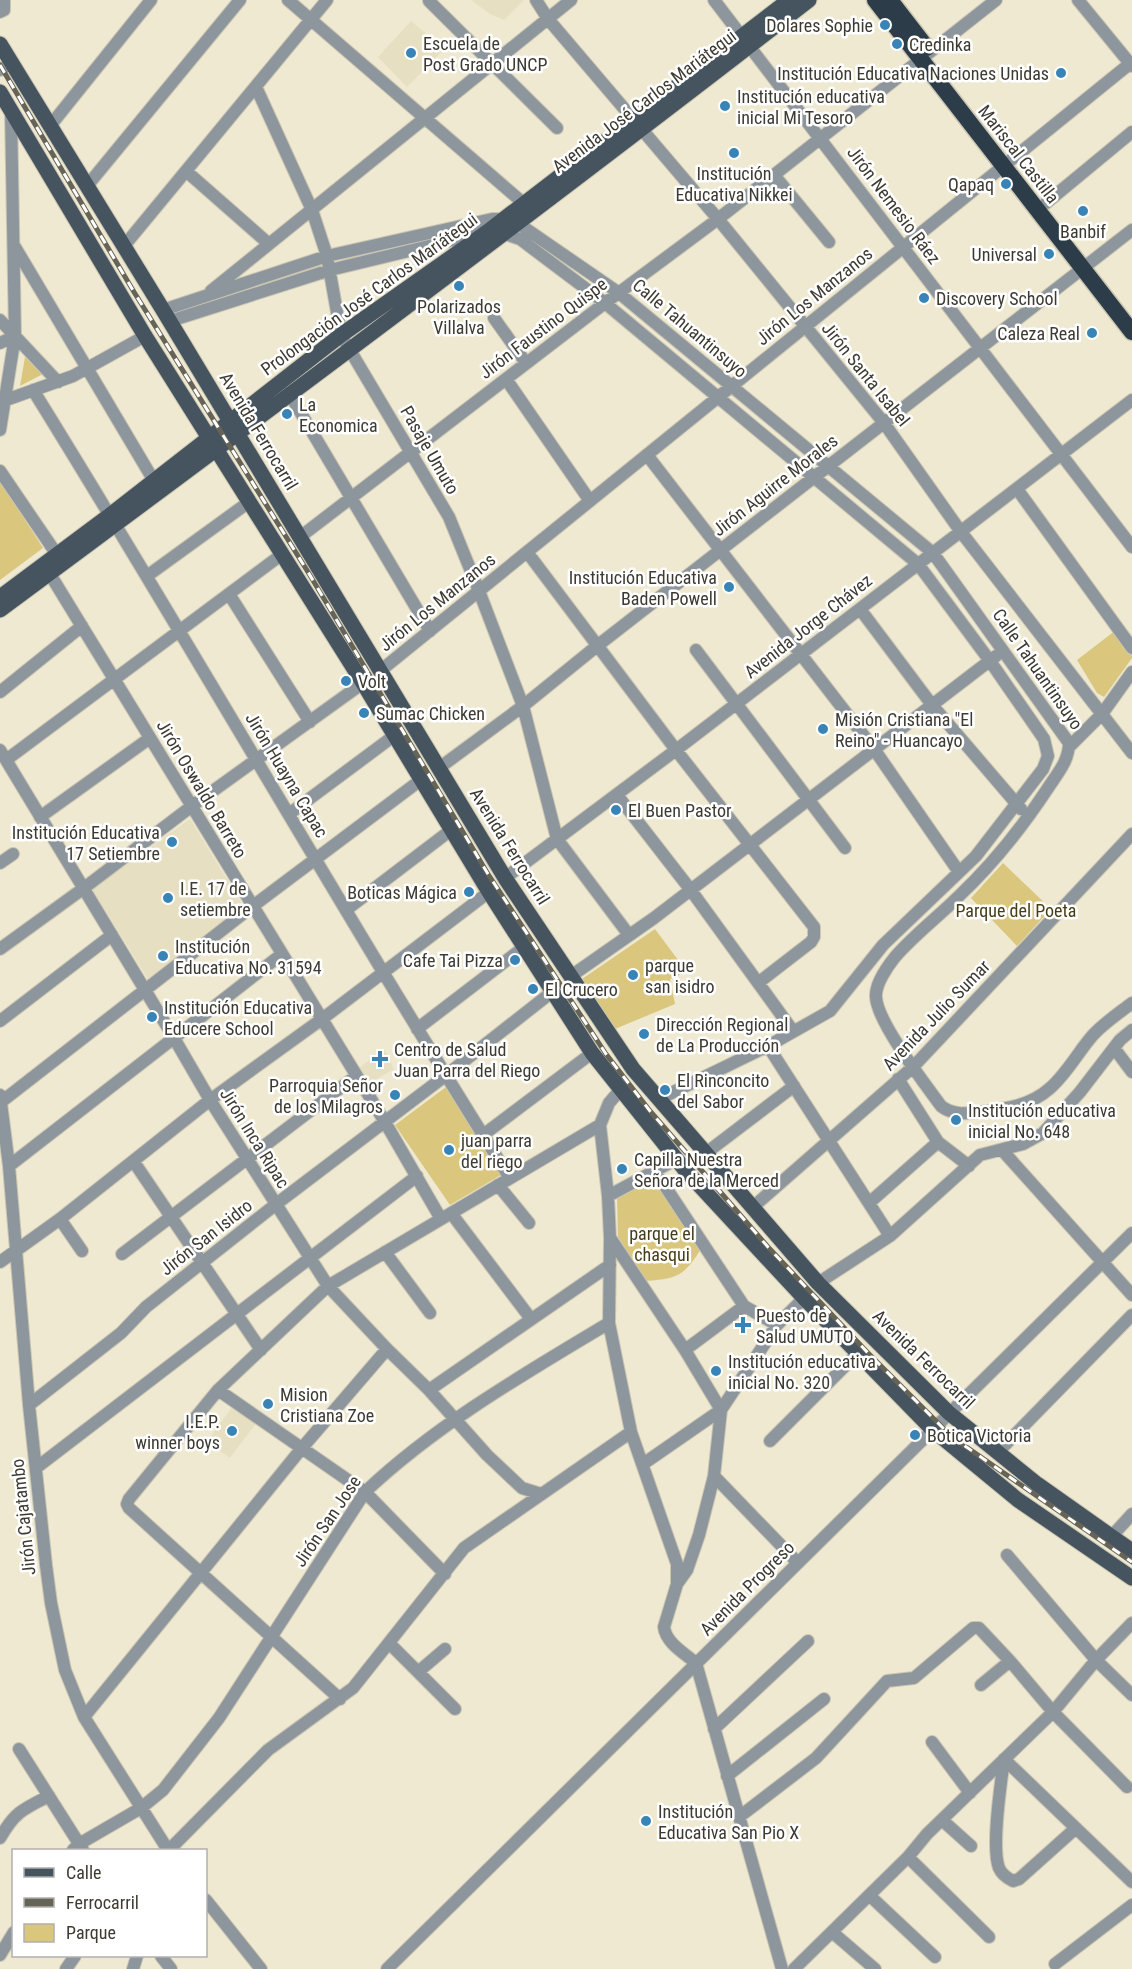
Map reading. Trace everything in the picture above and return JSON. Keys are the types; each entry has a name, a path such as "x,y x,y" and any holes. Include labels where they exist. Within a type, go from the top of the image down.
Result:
{"highway":[{"name":"Mariscal Castilla","path":"875,0 925,55 1087,265 1132,316"},
{"name":"Mariscal Castilla","path":"890,0 925,55"},
{"name":"Mariscal Castilla","path":"1007,162 1046,203 1132,332"}],"main road":[{"name":"Avenida José Carlos Mariátegui","path":"746,41 789,0"},
{"name":"Avenida José Carlos Mariátegui","path":"503,226 746,41 809,0"},
{"name":"Avenida Ferrocarril","path":"0,44 6,67 50,126 124,246 505,878 633,1069 818,1283 949,1413 1037,1484 1132,1551"},
{"path":"0,92 146,336 363,683 489,892 592,1053 677,1159 804,1298 933,1430 1018,1500 1132,1578"},
{"name":"Prolongación José Carlos Mariátegui","path":"0,597 60,559 113,520 234,427 341,335 503,226"},
{"name":"Prolongación José Carlos Mariátegui","path":"234,427 289,393 350,349 503,226"},
{"name":"Prolongación José Carlos Mariátegui","path":"113,520 154,481 213,443"},
{"name":"Prolongación José Carlos Mariátegui","path":"0,610 46,568"}],"street":[{"path":"0,12 4,10 4,0"},
{"path":"50,126 151,0"},
{"path":"87,186 240,0"},
{"path":"288,0 528,207"},
{"path":"124,246 327,0"},
{"name":"Jirón Santa Isabel","path":"536,0 549,19 718,219 884,423 961,532 1102,714 1130,746"},
{"path":"206,296 572,0"},
{"name":"Jirón Nemesio Ráez","path":"714,0 1132,547"},
{"name":"Jirón Faustino Quispe","path":"300,537 718,219 996,0"},
{"path":"1078,0 1131,64"},
{"path":"429,1 557,128"},
{"name":"Jirón Los Manzanos","path":"380,671 1131,64"},
{"name":"Pasaje Umuto","path":"256,87 312,210 327,256 341,335 449,518 479,591 523,706 557,839"},
{"path":"0,430 15,336 11,110"},
{"path":"1046,203 1132,132"},
{"path":"12,146 31,144"},
{"path":"186,171 269,244"},
{"path":"774,175 829,242"},
{"path":"166,316 206,296 327,256 478,221 503,226"},
{"path":"166,316 330,270 503,226"},
{"name":"Calle Tahuantinsuyo","path":"503,226 619,293 933,553 1060,730 1069,743 1069,747"},
{"name":"Calle Tahuantinsuyo","path":"503,226 605,303 918,564 1044,739 1048,756 1043,769 1016,804"},
{"name":"Jirón Aguirre Morales","path":"439,768 523,706 1132,230"},
{"path":"13,245 154,481"},
{"path":"494,318 526,363"},
{"path":"0,320 58,382"},
{"path":"0,343 15,336"},
{"path":"6,400 58,382 146,336"},
{"path":"506,379 590,501"},
{"name":"Jirón Huayna Capac","path":"33,390 147,576 417,1029 510,1178"},
{"path":"289,393 430,631"},
{"name":"Avenida Jorge Chávez","path":"505,878 676,750 1132,400"},
{"path":"647,455 874,749 959,872"},
{"path":"0,471 60,559"},
{"path":"1017,489 1132,648"},
{"path":"147,576 249,502"},
{"path":"527,552 676,750 814,927 814,937 811,942 758,983"},
{"path":"3,755 114,679 281,555"},
{"name":"Jirón Oswaldo Barreto","path":"46,568 417,1176 446,1216 531,1319"},
{"path":"229,594 310,722"},
{"path":"860,609 932,705 1028,816"},
{"path":"0,692 82,626"},
{"path":"696,650 845,848"},
{"path":"571,976 809,800 1003,650"},
{"path":"1132,672 1102,714 1069,747 1067,760 1028,816 960,896 895,957 875,994 876,1005 913,1067 941,1106 947,1111 958,1113 1011,1108 1034,1099 1050,1089 1095,1034 1132,1003"},
{"path":"0,949 192,806 363,683"},
{"path":"289,814 395,735"},
{"path":"40,817 150,738"},
{"name":"Jirón Inca Ripac","path":"3,755 210,1100 328,1286 429,1390 488,1455 522,1488 541,1494"},
{"path":"1,1102 253,906 422,779"},
{"path":"616,795 690,889 793,1031"},
{"path":"659,1099 768,1046 830,1011 883,945 976,856 1016,804"},
{"path":"346,909 451,830"},
{"name":"Avenida Julio Sumar","path":"753,1207 913,1067 1132,834"},
{"path":"557,839 629,935"},
{"path":"0,863 13,854"},
{"path":"0,1262 134,1162 210,1100 322,1019 489,892"},
{"path":"0,1021 112,935"},
{"path":"417,1029 524,948"},
{"path":"9,1166 282,954"},
{"name":"Jirón San Isidro","path":"29,1405 121,1333 146,1307 201,1263 552,992"},
{"path":"818,1283 890,1236 980,1155 1023,1144 1042,1133 1080,1092 1120,1040 1132,1030"},
{"path":"768,1046 890,1236"},
{"path":"1114,1048 1132,1072"},
{"path":"483,1135 592,1053"},
{"path":"122,1254 356,1076"},
{"path":"898,1079 938,1142 969,1166"},
{"path":"706,1153 794,1086"},
{"path":"621,1089 609,1103 600,1125 610,1238 609,1323 631,1432 677,1564 677,1584 664,1627 665,1634 696,1664 782,1969"},
{"name":"Jirón Cajatambo","path":"0,1095 9,1166 29,1405 51,1603 65,1670 84,1717 167,1849"},
{"path":"340,1699 129,1508 129,1499 219,1390 328,1286 600,1125"},
{"path":"869,1203 938,1142"},
{"path":"1002,1150 1132,1295"},
{"path":"608,1196 677,1159"},
{"path":"134,1162 261,1350"},
{"path":"655,1171 744,1306 777,1325"},
{"path":"36,1468 417,1176"},
{"path":"498,1185 529,1222"},
{"path":"60,1219 82,1251"},
{"name":"Avenida Progreso","path":"387,1969 1132,1233"},
{"path":"610,1238 685,1350 721,1410 714,1476 699,1535 687,1570 677,1584"},
{"path":"385,1252 430,1312"},
{"path":"429,1390 610,1265"},
{"path":"643,1464 721,1410 777,1325 804,1298"},
{"path":"685,1350 744,1306"},
{"path":"998,1452 1132,1315"},
{"name":"Jirón San Jose","path":"78,1848 141,1808 163,1790 219,1718 365,1492 379,1478 455,1418 609,1323"},
{"path":"84,1717 302,1448 387,1349"},
{"path":"770,1441 857,1354"},
{"path":"219,1390 365,1492 445,1574"},
{"path":"170,1849 268,1750 353,1688 464,1548 631,1432"},
{"path":"714,1476 798,1563"},
{"path":"1111,1537 1132,1514"},
{"path":"1007,1555 1096,1660 1132,1695"},
{"path":"794,1969 908,1857 927,1834 1053,1712 1096,1660 1132,1623"},
{"path":"739,1817 816,1758 887,1681 914,1678 973,1628 979,1628 1010,1660 1053,1712 1127,1787"},
{"path":"714,1729 808,1641"},
{"path":"389,1643 455,1709"},
{"path":"418,1672 445,1649"},
{"path":"981,1685 1010,1660"},
{"path":"727,1776 825,1699"},
{"path":"932,1742 970,1793"},
{"path":"19,1749 78,1848"},
{"path":"1004,1759 1132,1882"},
{"path":"1004,1759 998,1815 997,1857 999,1869 1005,1877 1013,1881 1019,1879 1076,1828"},
{"path":"0,1838 11,1820 20,1811 48,1796"},
{"path":"942,1820 971,1846"},
{"path":"908,1857 989,1937"},
{"path":"869,1894 935,1957"},
{"path":"207,1901 261,1969"},
{"path":"1055,1964 1132,1905"},
{"path":"832,1932 875,1969"},
{"path":"0,1955 12,1935"},
{"path":"162,1957 171,1969"}],"shaded area":[{"path":"471,0 524,0 504,20 490,14"},
{"name":"Escuela de Post Grado UNCP","path":"411,21 444,49 407,87 378,57"},
{"name":"I.E. 17 de setiembre","path":"190,819 244,907 148,979 92,889"},
{"name":"Centro de Salud Juan Parra del Riego","path":"384,1049 394,1069 368,1084 359,1068"},
{"name":"I.E.P. winner boys","path":"233,1406 257,1422 230,1458 207,1441"}],"green space":[{"path":"25,357 43,374 20,386"},
{"path":"0,481 43,548 0,580"},
{"path":"1116,630 1132,652 1132,658 1104,697 1097,693 1077,660"},
{"name":"Parque del Poeta","path":"1003,863 1051,909 1017,946 971,898"},
{"name":"parque san isidro","path":"655,929 687,972 670,979 675,1004 615,1029 582,979"},
{"name":"juan parra del riego","path":"446,1087 501,1175 450,1205 395,1125"},
{"name":"parque el chasqui","path":"651,1178 658,1180 701,1249 690,1265 679,1274 665,1279 645,1281 618,1237 617,1197"}],"railway":[{"path":"0,65 134,292 308,572 488,874 606,1054 650,1111 768,1247 868,1353 952,1437 1132,1562"}],"place":[{"name":"Dolares Sophie","path":"885,25"},
{"name":"Credinka","path":"897,44"},
{"name":"Escuela de Post Grado UNCP","path":"411,53"},
{"name":"Institución Educativa Naciones Unidas","path":"1061,73"},
{"name":"Institución educativa inicial Mi Tesoro","path":"725,106"},
{"name":"Institución Educativa Nikkei","path":"734,153"},
{"name":"Qapaq","path":"1006,184"},
{"name":"Banbif","path":"1083,211"},
{"name":"Universal","path":"1049,254"},
{"name":"Polarizados Villalva","path":"459,286"},
{"name":"Discovery School","path":"924,298"},
{"name":"Caleza Real","path":"1092,333"},
{"name":"La Economica","path":"287,414"},
{"name":"Institución Educativa Baden Powell","path":"729,587"},
{"name":"Volt","path":"346,681"},
{"name":"Sumac Chicken","path":"364,713"},
{"name":"Misión Cristiana \"El Reino\" - Huancayo","path":"823,729"},
{"name":"El Buen Pastor","path":"616,810"},
{"name":"Institución Educativa 17 Setiembre","path":"172,842"},
{"name":"Boticas Mágica","path":"469,892"},
{"name":"I.E. 17 de setiembre","path":"168,898"},
{"name":"Institución Educativa No. 31594","path":"163,956"},
{"name":"Cafe Tai Pizza","path":"515,960"},
{"name":"parque san isidro","path":"633,975"},
{"name":"El Crucero","path":"533,989"},
{"name":"Institución Educativa Educere School","path":"152,1017"},
{"name":"Dirección Regional de La Producción","path":"644,1034"},
{"name":"Centro de Salud Juan Parra del Riego","path":"380,1059"},
{"name":"El Rinconcito del Sabor","path":"665,1090"},
{"name":"Parroquia Señor de los Milagros","path":"395,1095"},
{"name":"Institución educativa inicial No. 648","path":"956,1120"},
{"name":"juan parra del riego","path":"449,1150"},
{"name":"Capilla Nuestra Señora de la Merced","path":"622,1169"},
{"name":"Puesto de Salud UMUTO","path":"743,1325"},
{"name":"Institución educativa inicial No. 320","path":"716,1371"},
{"name":"Mision Cristiana Zoe","path":"268,1404"},
{"name":"I.E.P. winner boys","path":"232,1431"},
{"name":"Botica Victoria","path":"915,1435"},
{"name":"Institución Educativa San Pio X","path":"646,1821"}]}
